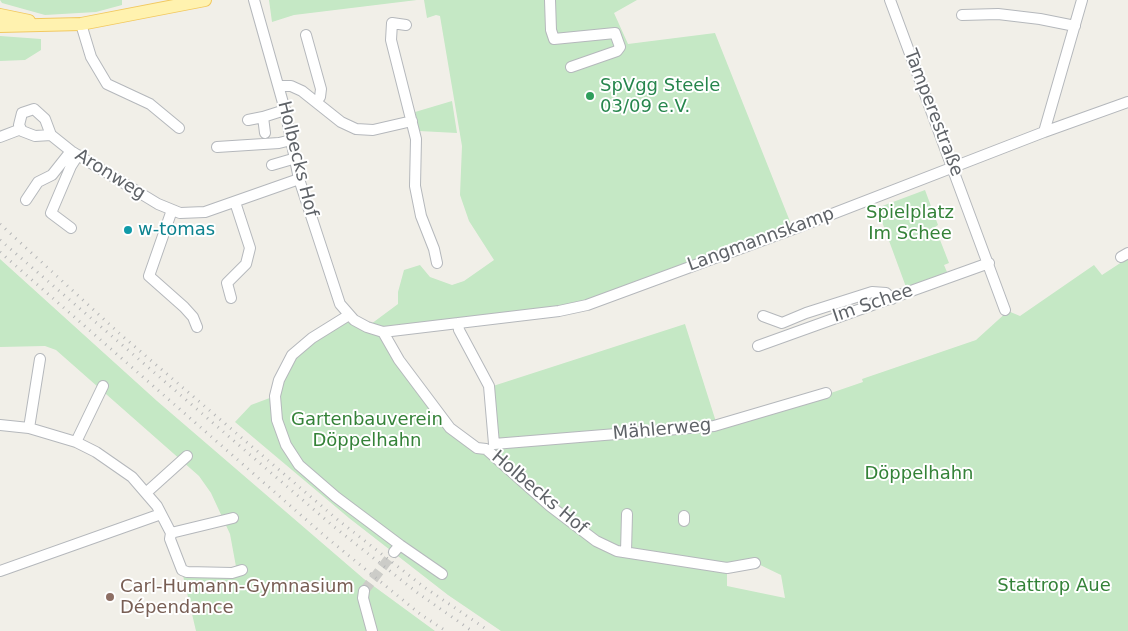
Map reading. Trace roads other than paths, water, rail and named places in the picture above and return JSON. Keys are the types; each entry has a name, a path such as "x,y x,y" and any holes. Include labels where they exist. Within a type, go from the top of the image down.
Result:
{"main road":[{"path":"0,26 81,24 190,1 205,0"},
{"path":"0,15 53,25"}],"street":[{"name":"Holbecks Hof","path":"254,0 279,86 300,179 340,304 349,315 368,327 383,332 399,360 450,428 477,448 490,447 550,506 596,541 609,548 626,552 728,568 755,563"},
{"path":"550,0 551,30 554,39 615,33 620,47 617,51 571,67"},
{"name":"Tamperestraße","path":"890,0 954,167 1005,310"},
{"path":"1044,132 1082,0"},
{"path":"962,15 998,14 1040,18 1074,26"},
{"path":"406,25 392,22 390,40 416,139 415,186 421,216 434,249 437,263"},
{"path":"81,24 91,57 107,84 150,104 179,128"},
{"path":"306,35 321,89 320,97 316,102"},
{"path":"279,86 291,86 302,90 341,122 356,129 373,130 412,121"},
{"name":"Langmannskamp","path":"383,332 586,305 796,228 1044,132 1128,102"},
{"name":"Aronweg","path":"21,129 19,125 22,113 34,110 45,120 51,135 75,153 172,210 197,213 300,179"},
{"path":"248,120 285,110"},
{"path":"263,117 265,133"},
{"path":"0,137 21,129 28,134 51,135"},
{"path":"217,147 279,143 291,140"},
{"path":"26,200 38,182 52,175 75,153"},
{"path":"71,228 51,214 75,153"},
{"path":"272,165 296,158"},
{"path":"231,298 227,283 246,264 250,248 235,202"},
{"path":"172,210 149,276 184,307 193,317 197,327"},
{"name":"Im Schee","path":"758,346 989,263"},
{"path":"763,316 782,323 806,313 872,292 886,294 892,299"},
{"path":"349,315 312,338 292,355 279,380 275,396 277,420 286,445 299,465 397,548 442,574"},
{"path":"458,323 459,330 489,386 490,447"},
{"path":"29,428 40,359"},
{"path":"76,442 103,386"},
{"name":"Mählerweg","path":"490,447 714,426 826,393"},
{"path":"0,425 29,428 76,442 114,463 147,492 161,514 171,533 170,539 182,570 187,572 232,573 242,570"},
{"path":"147,492 187,456"},
{"path":"0,571 161,514"},
{"path":"626,552 627,514"},
{"path":"171,533 233,518"},
{"path":"364,591 363,598 372,631"}],"tunnel":[{"path":"364,591 394,552"}],"railway":[{"path":"0,224 120,334 338,520 424,587 489,631"},
{"path":"0,240 333,526 419,594 472,631"},
{"path":"0,252 326,537 420,614 446,631"}],"place":[{"name":"SpVgg Steele 03/09 e.V.","path":"590,96"},
{"name":"w-tomas","path":"128,230"},
{"name":"Carl-Humann-Gymnasium Dépendance","path":"110,597"}],"park label":[{"name":"Spielplatz Im Schee","path":"910,223"},
{"name":"Gartenbauverein Döppelhahn","path":"367,430"},
{"name":"Döppelhahn","path":"919,474"},
{"name":"Stattrop Aue","path":"1054,586"}]}
